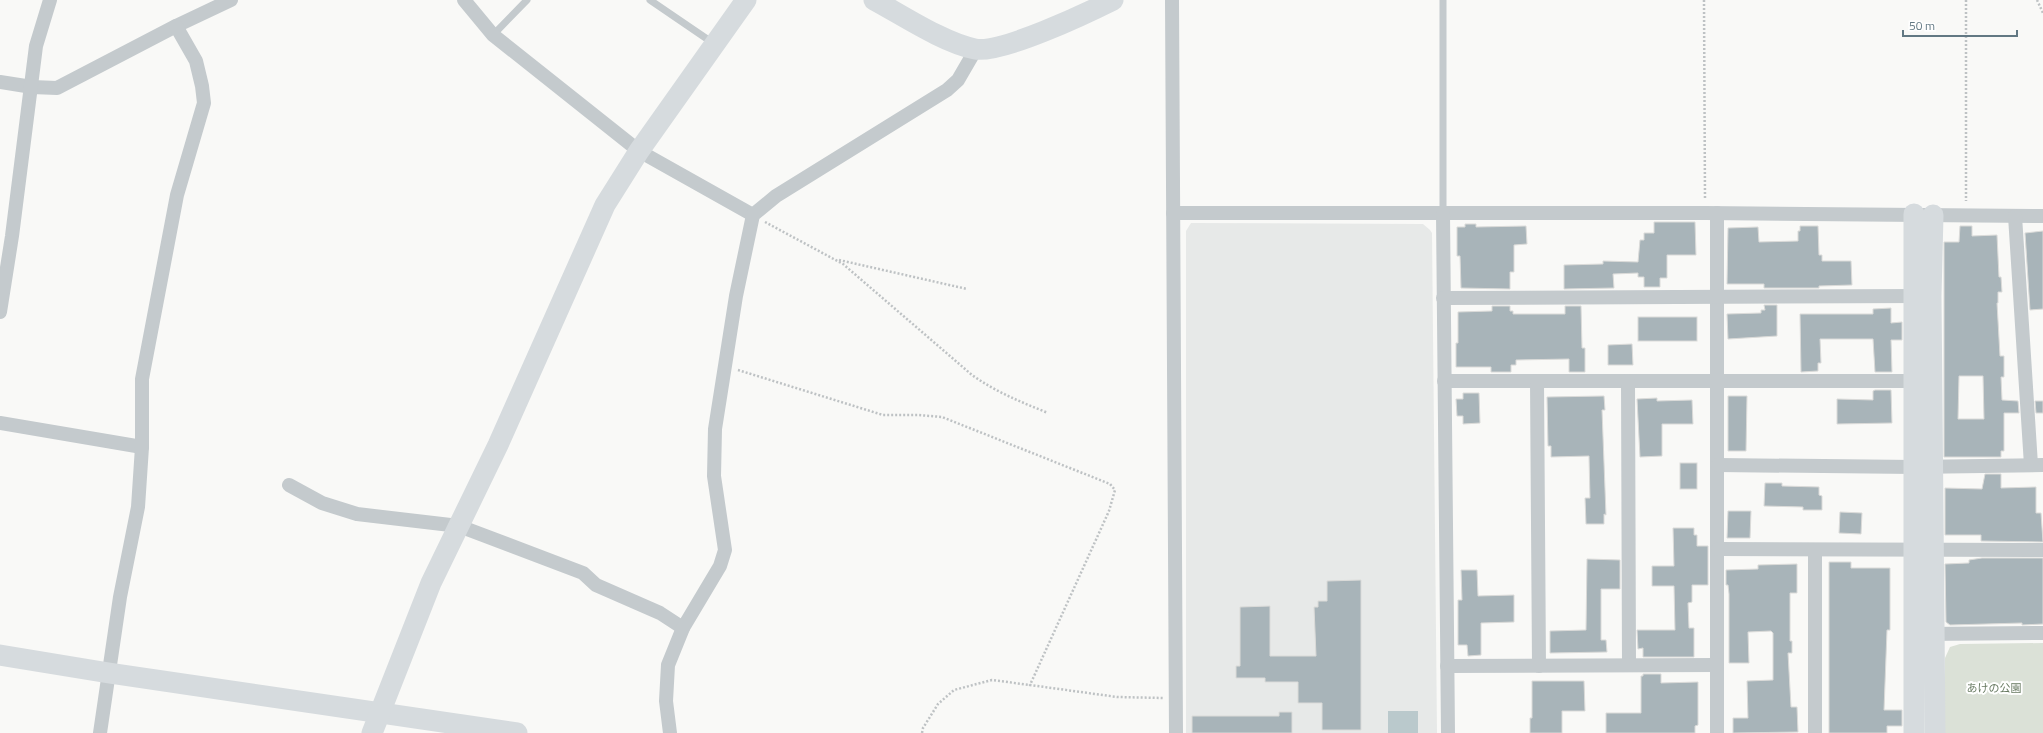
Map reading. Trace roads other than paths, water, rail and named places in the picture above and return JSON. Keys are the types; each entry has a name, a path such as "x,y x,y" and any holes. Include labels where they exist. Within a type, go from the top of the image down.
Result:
{"street":[{"path":"0,312 12,236 36,46 50,0"},
{"path":"0,82 32,87 57,88 176,26 231,0"},
{"path":"464,0 493,35 639,151 753,215"},
{"path":"372,733 431,583 459,526 606,206 639,151 746,0"},
{"path":"874,0 944,38 976,50 998,48 1032,36 1113,0"},
{"path":"1172,0 1176,733"},
{"path":"100,733 120,597 138,507 142,448 142,379 177,195 204,103 202,86 196,61 176,26"},
{"path":"670,733 666,701 668,665 683,628 720,566 725,550 714,476 715,429 736,296 753,215 776,196 947,90 958,80 976,50"},
{"path":"1173,213 1711,213 2043,216"},
{"path":"1711,213 1718,297 1717,733"},
{"path":"1442,214 1448,733"},
{"path":"1924,214 1924,550 1934,634 1935,733"},
{"path":"1718,465 1923,467 2037,465 2015,216"},
{"path":"1443,298 1923,296"},
{"path":"1444,381 1923,381"},
{"path":"1537,381 1539,666"},
{"path":"1628,381 1629,665"},
{"path":"0,422 142,448"},
{"path":"289,485 322,503 357,514 459,526 583,573 596,586 660,613 683,628"},
{"path":"1718,549 2043,550"},
{"path":"1815,550 1815,733"},
{"path":"1914,733 1914,634 1924,550"},
{"path":"1914,634 2043,634"},
{"path":"0,655 109,674 517,733"},
{"path":"1447,666 1717,665"}],"lane":[{"path":"493,35 527,0"},
{"path":"650,0 715,44"},
{"path":"1442,214 1443,0"}],"park label":[{"name":"あけの公園","path":"1994,688"}]}
